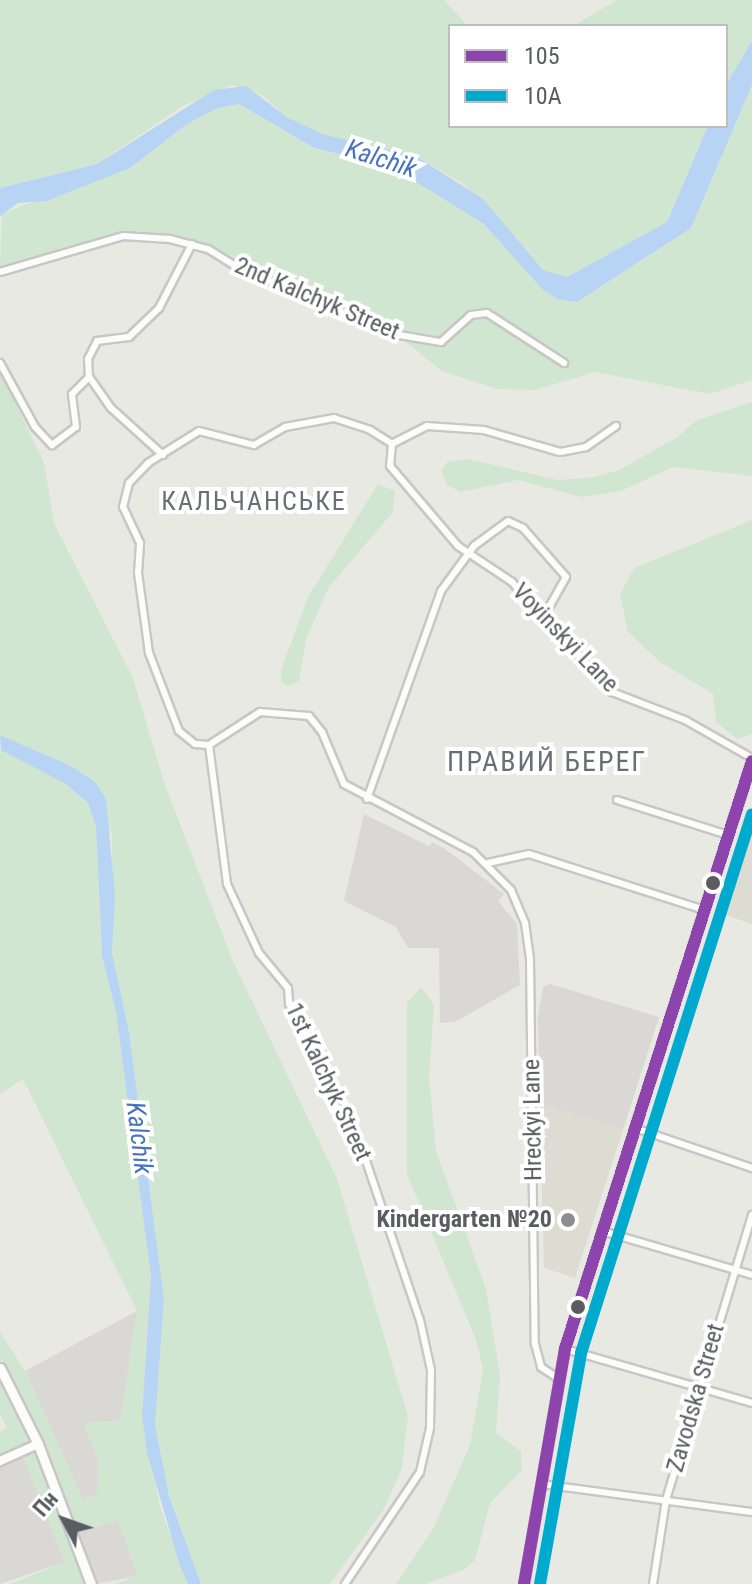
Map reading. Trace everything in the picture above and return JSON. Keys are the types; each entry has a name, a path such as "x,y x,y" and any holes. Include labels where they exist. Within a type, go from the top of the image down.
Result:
{"main road":[{"path":"0,1368 38,1444 91,1584"}],"street":[{"name":"2nd Kalchyk Street","path":"0,272 129,235 192,244 381,331 441,342 471,315 485,312 564,363"},
{"path":"0,363 35,427 52,445 76,427 72,394 89,377 93,345 129,337 149,319 167,297 192,244"},
{"path":"89,377 111,408 163,455"},
{"path":"392,444 370,430 323,418 285,427 254,445 199,431 140,469 123,495 125,514 140,543 138,573 149,653 179,731 195,744 209,745 260,712 301,713 319,725 340,779 367,799 488,863 529,854 704,910"},
{"path":"467,554 392,471 392,444 406,432 443,425 484,430 560,452 586,447 616,426"},
{"path":"367,799 418,645 441,591 467,554 508,521 520,526 566,577 543,618"},
{"name":"Voyinskyi Lane","path":"467,554 508,579 612,692 685,720 752,760"},
{"name":"1st Kalchyk Street","path":"209,745 227,884 259,953 288,988 289,1004 315,1050 330,1096 362,1149 420,1320 431,1370 430,1428 420,1472 345,1584"},
{"path":"524,1584 565,1349 728,835 750,776 752,760"},
{"path":"617,800 728,835"},
{"name":"Hreckyi Lane","path":"488,863 519,906 529,941 535,1344 541,1367 559,1379"},
{"path":"635,1128 752,1168"},
{"name":"Zavodska Street","path":"653,1584 666,1500 752,1215"},
{"path":"602,1231 752,1275"},
{"path":"565,1349 752,1403"},
{"path":"0,1461 38,1444"},
{"path":"541,1484 752,1512"}],"shaded area":[{"path":"752,810 752,924 719,913"},
{"path":"364,814 429,846 432,842 444,848 504,894 498,901 517,924 520,985 455,1022 440,1023 439,948 408,948 396,927 344,901"},
{"path":"550,984 659,1017 623,1130 540,1104 538,1017 543,987"},
{"name":"Kindergarten №20","path":"540,1104 623,1130 575,1278 544,1268"},
{"path":"137,1311 121,1420 84,1424 99,1461 97,1495 83,1500 25,1371"},
{"path":"23,1455 65,1562 0,1584 0,1466"},
{"path":"118,1519 138,1576 95,1584 72,1520 90,1529"}],"green space":[{"path":"0,0 444,0 466,24 448,24 448,128 707,128 667,222 567,277 543,270 465,185 416,156 322,134 287,117 262,95 232,85 183,106 97,164 0,188"},
{"path":"617,0 752,0 752,41 728,82 728,24 576,24"},
{"path":"752,85 752,380 710,394 595,372 535,390 497,389 442,371 392,331 194,239 129,232 0,269 2,213 130,168 187,124 218,108 239,104 313,148 390,166 484,224 541,288 577,302 691,228"},
{"path":"0,371 44,463 54,523 133,678 165,785 233,961 337,1179 408,1416 402,1468 384,1509 330,1584 201,1584 169,1496 155,1425 164,1299 129,1032 112,952 112,833 71,766 0,735"},
{"path":"752,402 752,476 673,467 621,491 582,497 518,480 460,492 447,485 441,471 447,462 468,459 558,480 595,477 619,470 676,438 697,420"},
{"path":"378,484 395,491 393,512 329,587 306,639 299,681 288,686 281,682 281,670 308,597"},
{"path":"752,520 752,734 737,739 716,722 713,694 660,662 628,632 620,594 634,568"},
{"path":"0,749 66,784 88,803 96,826 102,956 116,1012 151,1277 142,1415 159,1503 188,1584 115,1584 138,1575 118,1519 90,1529 72,1520 0,1362 0,1332 25,1371 83,1500 96,1495 99,1461 83,1423 121,1420 137,1311 23,1079 0,1094"},
{"path":"421,987 434,1005 429,1076 436,1151 486,1289 500,1376 496,1433 521,1451 522,1470 490,1503 475,1560 463,1570 425,1584 396,1584 433,1529 470,1445 483,1369 476,1340 407,1174 407,1003"},
{"path":"0,1373 35,1442 0,1457 0,1432 7,1428 0,1414"},
{"path":"37,1449 88,1584 10,1584 65,1562 23,1455"}],"water":[{"name":"Kalchik","path":"752,41 752,85 691,228 577,302 557,299 541,288 484,224 390,166 314,148 239,104 218,108 187,124 130,168 46,201 18,203 0,216 0,188 97,164 214,90 246,86 287,117 322,134 416,156 483,199 543,270 567,277 667,222 707,128 728,128 728,82"},
{"name":"Kalchik","path":"0,735 71,766 96,783 106,799 115,895 112,952 129,1032 164,1299 155,1425 169,1496 201,1584 188,1584 180,1566 147,1453 142,1415 151,1277 116,1012 102,956 96,826 88,803 66,784 1,750"}],"transit line":[{"name":"105","path":"524,1584 565,1349 752,761"},
{"name":"10А","path":"540,1584 581,1353 752,814"}],"place":[{"name":"Kindergarten №20","path":"568,1220"}],"district":[{"name":"КАЛЬЧАНСЬКЕ","path":"254,502"},
{"name":"ПРАВИЙ БЕРЕГ","path":"547,762"}]}
